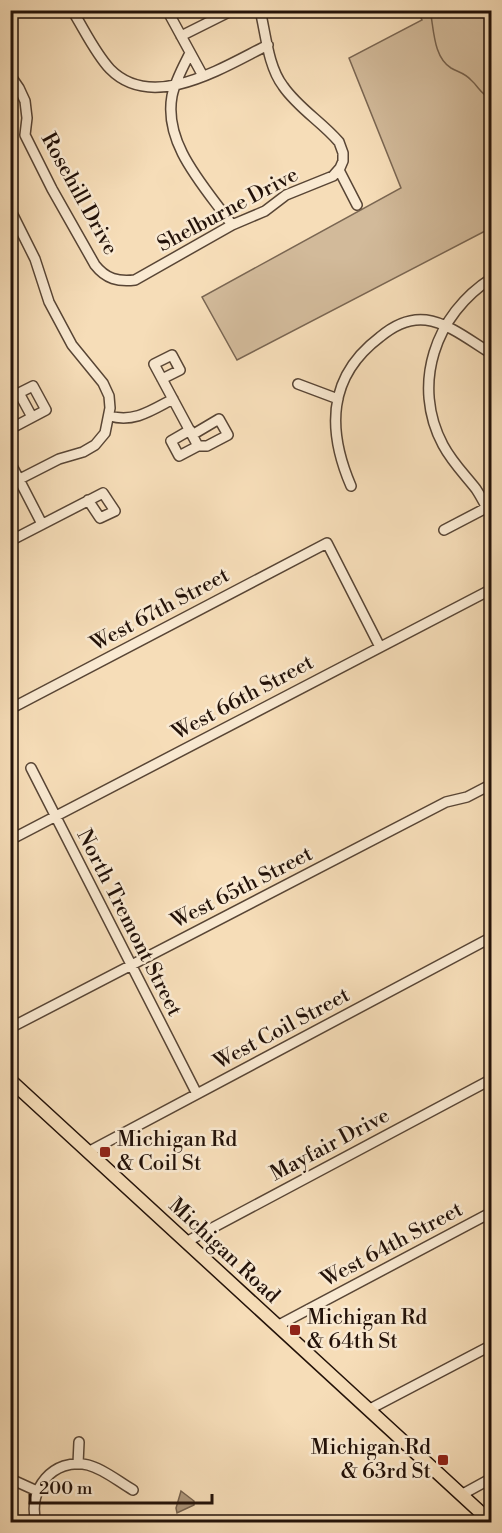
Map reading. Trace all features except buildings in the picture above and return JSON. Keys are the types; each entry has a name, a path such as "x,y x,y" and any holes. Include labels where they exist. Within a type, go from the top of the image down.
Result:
{"main road":[{"name":"Michigan Road","path":"10,1080 491,1522"}],"street":[{"path":"72,10 105,63 121,78 148,88 160,88 203,76 268,45"},
{"path":"167,10 203,76"},
{"path":"180,36 233,10"},
{"path":"260,10 274,69 280,83 338,141 342,150 340,167 357,205"},
{"path":"190,53 175,84 170,110 176,142 232,225"},
{"name":"Rosehill Drive","path":"10,75 25,101 27,118 25,135 86,250 103,274 114,280 126,281"},
{"name":"Shelburne Drive","path":"126,281 141,278 232,225 265,212 286,195 333,176 340,167"},
{"path":"10,209 14,224 39,267 49,302 66,336 104,385 110,402 110,416 105,433 95,445 83,452 59,459 15,482"},
{"path":"492,278 463,300 444,326 436,344 430,368 429,393 431,412 444,447 489,507 492,518"},
{"path":"351,486 337,445 335,422 338,399 344,380 358,358 373,342 404,322 432,321 492,354"},
{"path":"162,379 180,370 172,355 154,364 162,379 173,399 198,446"},
{"path":"298,384 338,399"},
{"path":"110,416 121,419 132,418 173,399"},
{"path":"10,429 32,417"},
{"path":"219,419 228,435 207,446 198,446 179,456 171,441 219,419"},
{"path":"10,462 15,482 42,524"},
{"path":"10,541 88,500"},
{"path":"444,530 489,507"},
{"name":"West 67th Street","path":"10,709 327,543 380,647"},
{"name":"West 66th Street","path":"10,840 492,589"},
{"name":"North Tremont Street","path":"30,768 197,1095"},
{"name":"West 65th Street","path":"10,1028 446,802 466,797 492,784"},
{"name":"West Coil Street","path":"88,1152 492,937"},
{"name":"Mayfair Drive","path":"186,1242 492,1079"},
{"name":"West 64th Street","path":"277,1326 492,1212"},
{"path":"368,1410 492,1345"},
{"path":"78,1464 79,1442"},
{"path":"36,1522 33,1505 41,1483 54,1471 70,1465 78,1464 98,1469 133,1490"},
{"path":"461,1495 492,1478"},
{"path":"15,1481 37,1491"}],"shaded area":[{"path":"417,11 489,11 491,15 491,228 237,360 202,297 401,188 349,58 422,20"},
{"path":"181,1491 194,1501 194,1505 177,1513 176,1508"}],"waterway":[{"path":"430,10 435,42 445,63 466,76 492,99"}],"place":[{"name":"Michigan Rd & Coil St","path":"105,1152"},
{"name":"Michigan Rd & 64th St","path":"295,1330"},
{"name":"Michigan Rd & 63rd St","path":"443,1460"}]}
